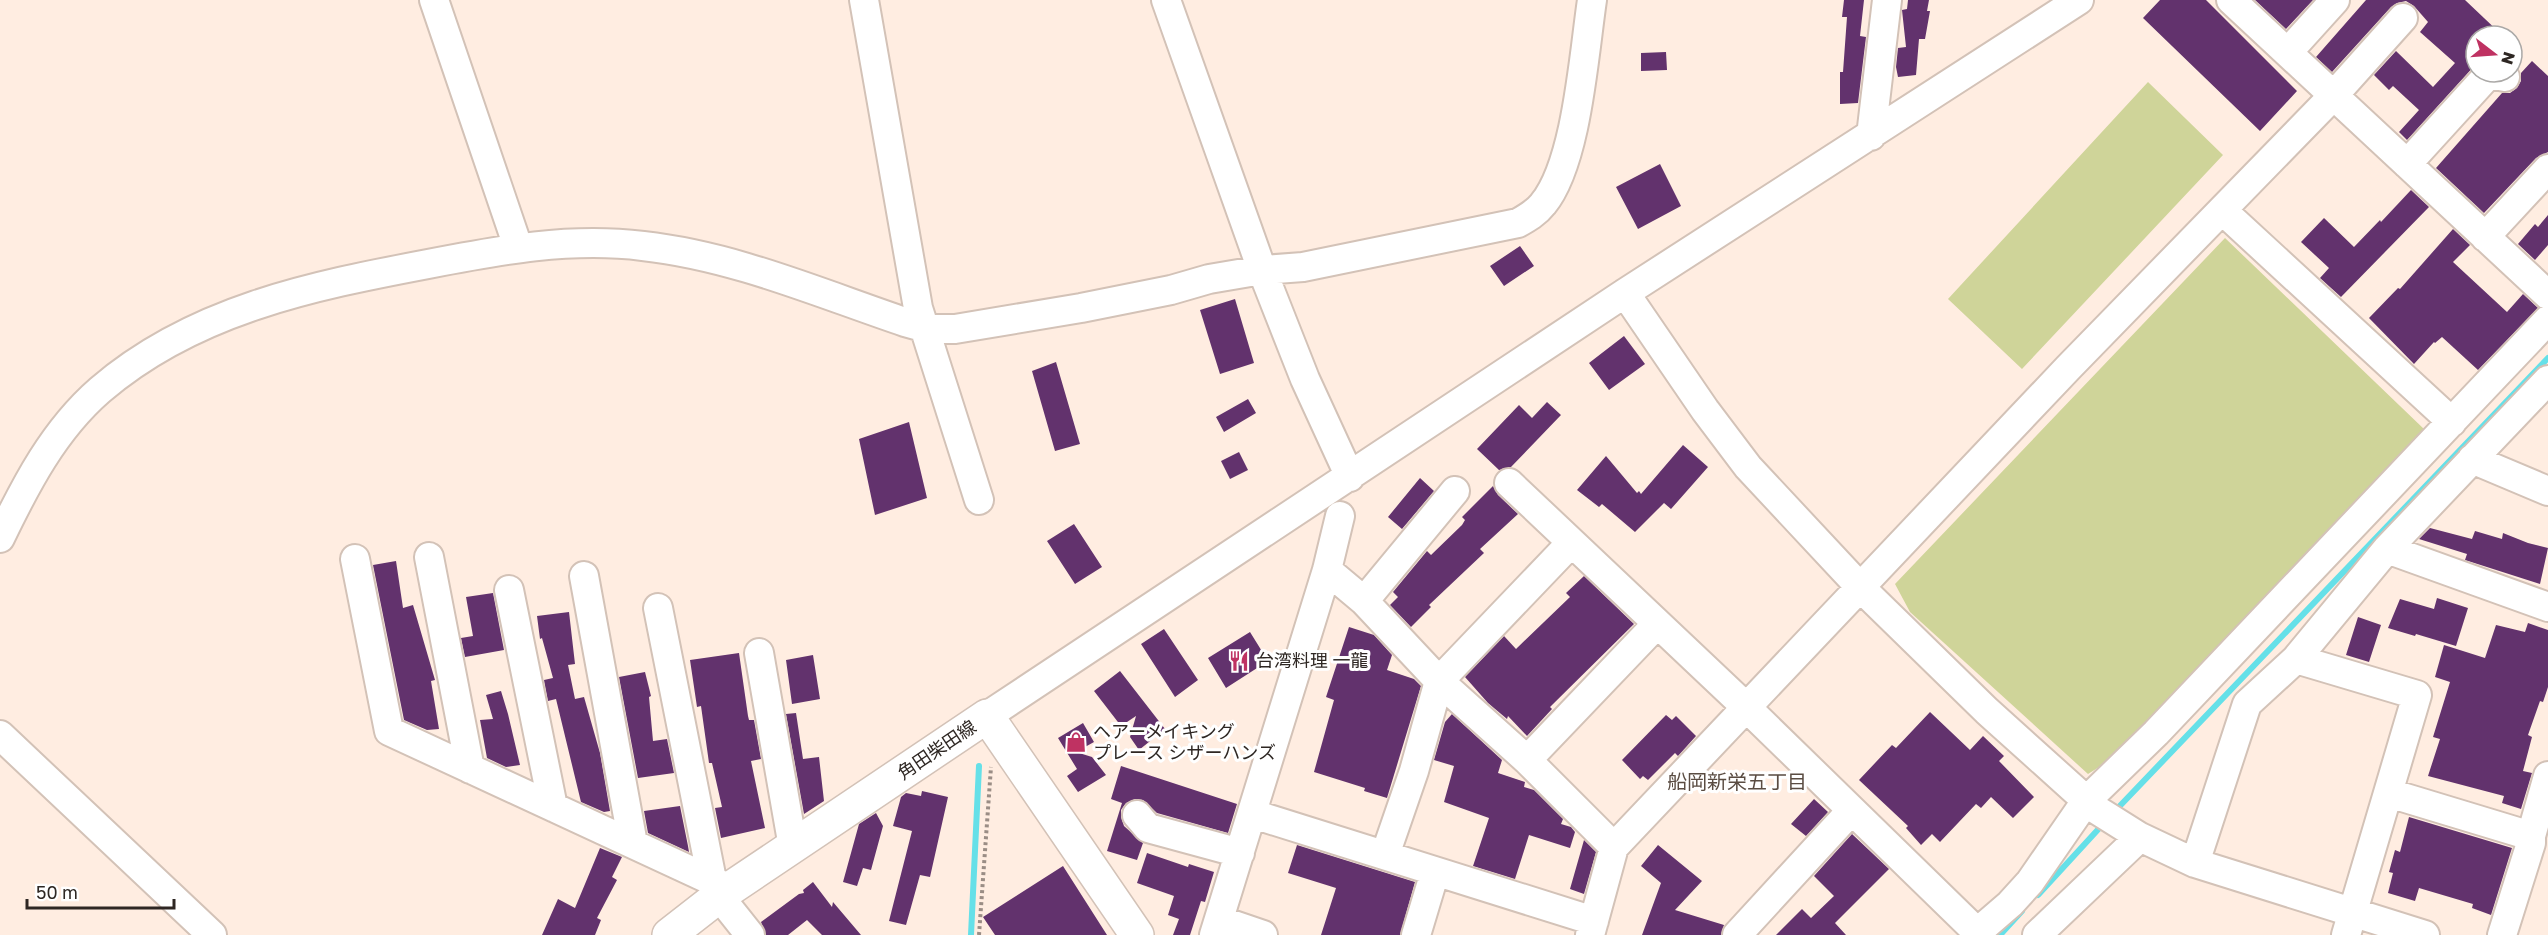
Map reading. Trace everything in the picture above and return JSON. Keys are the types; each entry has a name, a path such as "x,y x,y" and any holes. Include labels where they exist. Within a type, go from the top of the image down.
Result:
{"main road":[{"name":"角田柴田線","path":"669,935 720,888 793,847 987,716 1137,935"}],"street":[{"path":"434,0 518,247"},
{"path":"864,0 918,308 979,500"},
{"path":"1166,0 1262,270 1305,379 1350,477"},
{"path":"0,538 38,462 98,392 158,347 193,329 298,291 518,247 584,242 641,245 694,253 743,266 924,327 955,328 1081,308 1171,290 1209,279 1262,270 1303,267 1518,223 1532,215 1545,203 1555,183 1572,135 1592,0"},
{"path":"1872,136 1887,0"},
{"path":"987,716 1625,293 1872,136 2042,12 2079,0"},
{"path":"2231,0 2485,237 2543,281"},
{"path":"2288,52 2335,0"},
{"path":"1253,814 1436,872 1592,928 1614,847 2068,368 2333,96 2403,18"},
{"path":"2406,164 2485,84"},
{"path":"2485,237 2548,169"},
{"path":"2223,211 2452,422"},
{"path":"1625,293 1705,410 1748,467 1861,588 1987,711 2091,806 2132,832 2195,863 2349,924 2425,935"},
{"path":"1509,483 1747,708 1976,933 2010,904 2091,806 2156,733 2548,320"},
{"path":"2195,863 2247,704 2296,659 2387,549 2548,380"},
{"path":"2472,459 2548,491"},
{"path":"1364,601 1455,491"},
{"path":"1263,935 1217,928 1327,570 1340,516"},
{"path":"1385,855 1414,771 1439,681 1571,543"},
{"path":"2387,549 2548,607"},
{"path":"429,557 470,769"},
{"path":"355,560 388,731 633,844 720,888"},
{"path":"1327,570 1364,601 1439,681 1527,760 1614,847"},
{"path":"584,576 633,844"},
{"path":"509,590 553,807"},
{"path":"658,608 720,888 750,935"},
{"path":"1527,760 1657,624"},
{"path":"759,653 793,847"},
{"path":"2296,659 2417,695 2349,924"},
{"path":"0,735 212,935"},
{"path":"2502,935 2536,843 2548,776"},
{"path":"2389,793 2536,843"},
{"path":"1737,935 1851,811"},
{"path":"1137,814 1148,828 1240,853"},
{"path":"2037,935 2132,832"},
{"path":"1416,935 1436,872"}],"path":[{"path":"979,935 992,758"}],"green space":[{"path":"2148,82 2223,155 2022,369 1948,299"},
{"path":"2225,238 2425,430 2115,757 2088,774 1910,612 1895,584"}],"building":[{"path":"1844,0 1864,0 1860,36 1866,37 1858,103 1840,104 1840,72 1843,72 1847,17 1842,17"},
{"path":"1908,0 1929,0 1927,11 1930,11 1925,39 1919,39 1916,75 1898,77 1896,67 1898,48 1906,47 1902,10 1907,9"},
{"path":"2160,0 2206,0 2297,91 2260,131 2143,18"},
{"path":"2255,0 2313,0 2286,29"},
{"path":"2366,0 2465,0 2490,24 2464,24 2464,77 2407,140 2399,132 2419,110 2393,86 2389,90 2374,75 2396,51 2433,87 2455,63 2420,32 2428,22 2414,6 2406,1 2391,7 2332,72 2316,57"},
{"path":"1666,52 1667,70 1641,71 1641,53"},
{"path":"2532,61 2548,76 2548,152 2536,158 2484,213 2436,168 2502,93 2510,93 2519,84 2524,84 2524,70"},
{"path":"1660,164 1681,206 1638,229 1616,187"},
{"path":"2411,190 2429,207 2341,297 2320,278 2329,268 2301,242 2324,218 2354,247"},
{"path":"2548,215 2548,245 2535,260 2518,244 2535,224 2538,227"},
{"path":"2453,229 2470,245 2453,262 2507,312 2523,294 2538,308 2478,370 2442,337 2434,342 2414,364 2369,318 2398,288 2400,289"},
{"path":"1520,246 1534,266 1504,286 1490,266"},
{"path":"1235,299 1254,363 1220,374 1200,310"},
{"path":"1624,336 1645,364 1609,390 1589,363"},
{"path":"1056,362 1080,444 1055,451 1032,371"},
{"path":"1248,399 1256,413 1224,432 1216,417"},
{"path":"1547,402 1561,415 1511,467 1499,470 1477,449 1519,405 1532,418"},
{"path":"909,422 927,498 875,515 859,439"},
{"path":"1683,445 1708,467 1671,509 1664,503 1635,532 1602,504 1599,507 1577,490 1606,456 1637,493 1639,491 1641,494"},
{"path":"1239,452 1248,470 1230,479 1221,461"},
{"path":"1420,478 1434,491 1402,529 1388,517"},
{"path":"1493,486 1498,495 1518,514 1480,549 1484,553 1429,605 1431,607 1411,627 1390,605 1398,597 1393,592 1427,551 1431,555 1462,525 1465,520 1462,517"},
{"path":"1074,524 1102,567 1075,584 1047,541"},
{"path":"2430,528 2472,539 2475,531 2502,539 2503,533 2548,548 2540,584 2465,560 2467,554 2419,539"},
{"path":"396,561 403,608 413,605 435,680 431,681 439,729 427,730 404,720 373,565"},
{"path":"1584,576 1634,624 1550,707 1552,709 1527,736 1508,716 1507,719 1488,703 1465,677 1504,636 1516,649 1570,597 1566,593"},
{"path":"493,593 504,650 465,657 461,638 473,636 466,597"},
{"path":"2437,598 2468,608 2456,646 2388,628 2400,599 2434,609"},
{"path":"569,612 575,664 568,665 575,699 584,697 600,753 610,811 604,812 581,802 556,699 548,701 544,680 553,678 542,638 540,639 537,616"},
{"path":"2358,617 2381,625 2369,662 2346,655"},
{"path":"2528,623 2548,630 2548,687 2543,702 2540,701 2528,735 2532,737 2523,771 2532,773 2521,809 2502,803 2504,796 2428,776 2440,739 2433,737 2450,682 2435,677 2444,645 2485,658 2496,625 2525,632"},
{"path":"1349,627 1374,635 1392,655 1387,670 1414,679 1421,686 1387,798 1364,791 1365,788 1314,772 1334,700 1326,697"},
{"path":"1164,629 1198,680 1175,697 1141,644"},
{"path":"1250,632 1268,661 1226,688 1208,658"},
{"path":"739,653 748,716 749,720 754,720 761,759 751,761 765,828 721,838 715,808 722,807 712,763 709,763 701,706 697,707 690,660"},
{"path":"813,655 820,699 792,704 786,660"},
{"path":"1120,671 1165,729 1139,750 1130,737 1136,716 1121,726 1094,691"},
{"path":"645,672 651,696 649,697 653,741 667,739 674,773 638,778 619,677"},
{"path":"501,691 520,765 506,767 487,758 480,720 493,719 486,695"},
{"path":"1930,712 1970,750 1983,736 2004,756 1999,761 2034,797 2013,818 1991,797 1981,808 1976,804 1940,842 1932,834 1921,845 1906,828 1908,826 1859,780 1892,745 1896,748"},
{"path":"796,713 803,759 819,757 824,801 804,814 786,714"},
{"path":"1452,714 1502,760 1498,773 1525,782 1524,787 1534,790 1563,819 1561,824 1571,827 1575,832 1570,848 1529,835 1515,879 1473,866 1489,818 1444,802 1454,766 1434,760 1445,722"},
{"path":"1666,715 1672,720 1676,716 1696,736 1678,756 1675,753 1648,780 1643,776 1640,779 1622,760"},
{"path":"1083,723 1094,742 1076,752 1092,757 1106,775 1078,792 1067,776 1077,769 1058,738"},
{"path":"1121,766 1237,804 1228,833 1157,813 1143,800 1135,799 1126,803 1121,810 1121,817 1124,826 1143,843 1137,860 1107,851 1122,803 1111,799"},
{"path":"922,791 948,797 930,877 920,875 906,925 889,921 912,831 893,826 901,797 906,793 921,796"},
{"path":"1814,799 1828,812 1806,836 1791,824"},
{"path":"680,806 689,852 648,833 644,811"},
{"path":"876,813 883,826 871,870 863,868 857,886 843,882 859,824"},
{"path":"2409,817 2512,848 2491,915 2472,908 2473,904 2419,888 2415,901 2388,893 2393,873 2389,872 2395,850 2400,852"},
{"path":"1852,834 1889,869 1835,923 1846,935 1776,935 1802,909 1811,918 1834,896 1814,876"},
{"path":"1584,840 1596,852 1584,894 1570,889"},
{"path":"1297,845 1415,882 1400,935 1321,935 1336,888 1288,873"},
{"path":"1658,845 1702,881 1675,910 1724,925 1721,935 1642,935 1661,883 1641,866"},
{"path":"600,848 622,857 612,877 617,880 597,918 601,920 595,935 542,935 558,899 575,908"},
{"path":"1147,853 1188,867 1189,864 1214,872 1205,902 1201,901 1190,935 1173,935 1179,919 1168,915 1174,896 1137,883"},
{"path":"1063,866 1107,935 995,935 983,917"},
{"path":"813,882 832,907 833,902 861,935 822,935 807,920 788,935 766,935 761,922 799,894 804,893 803,890"}],"waterway":[{"path":"2115,811 2548,358"},
{"path":"971,935 979,766"},
{"path":"2038,895 2104,823"},
{"path":"2000,935 2022,911"}],"place":[{"name":"台湾料理 一龍","path":"1239,661"},
{"name":"ヘアーメイキング プレース シザーハンズ","path":"1076,742"}],"district":[{"name":"船岡新栄五丁目","path":"1737,782"}]}
